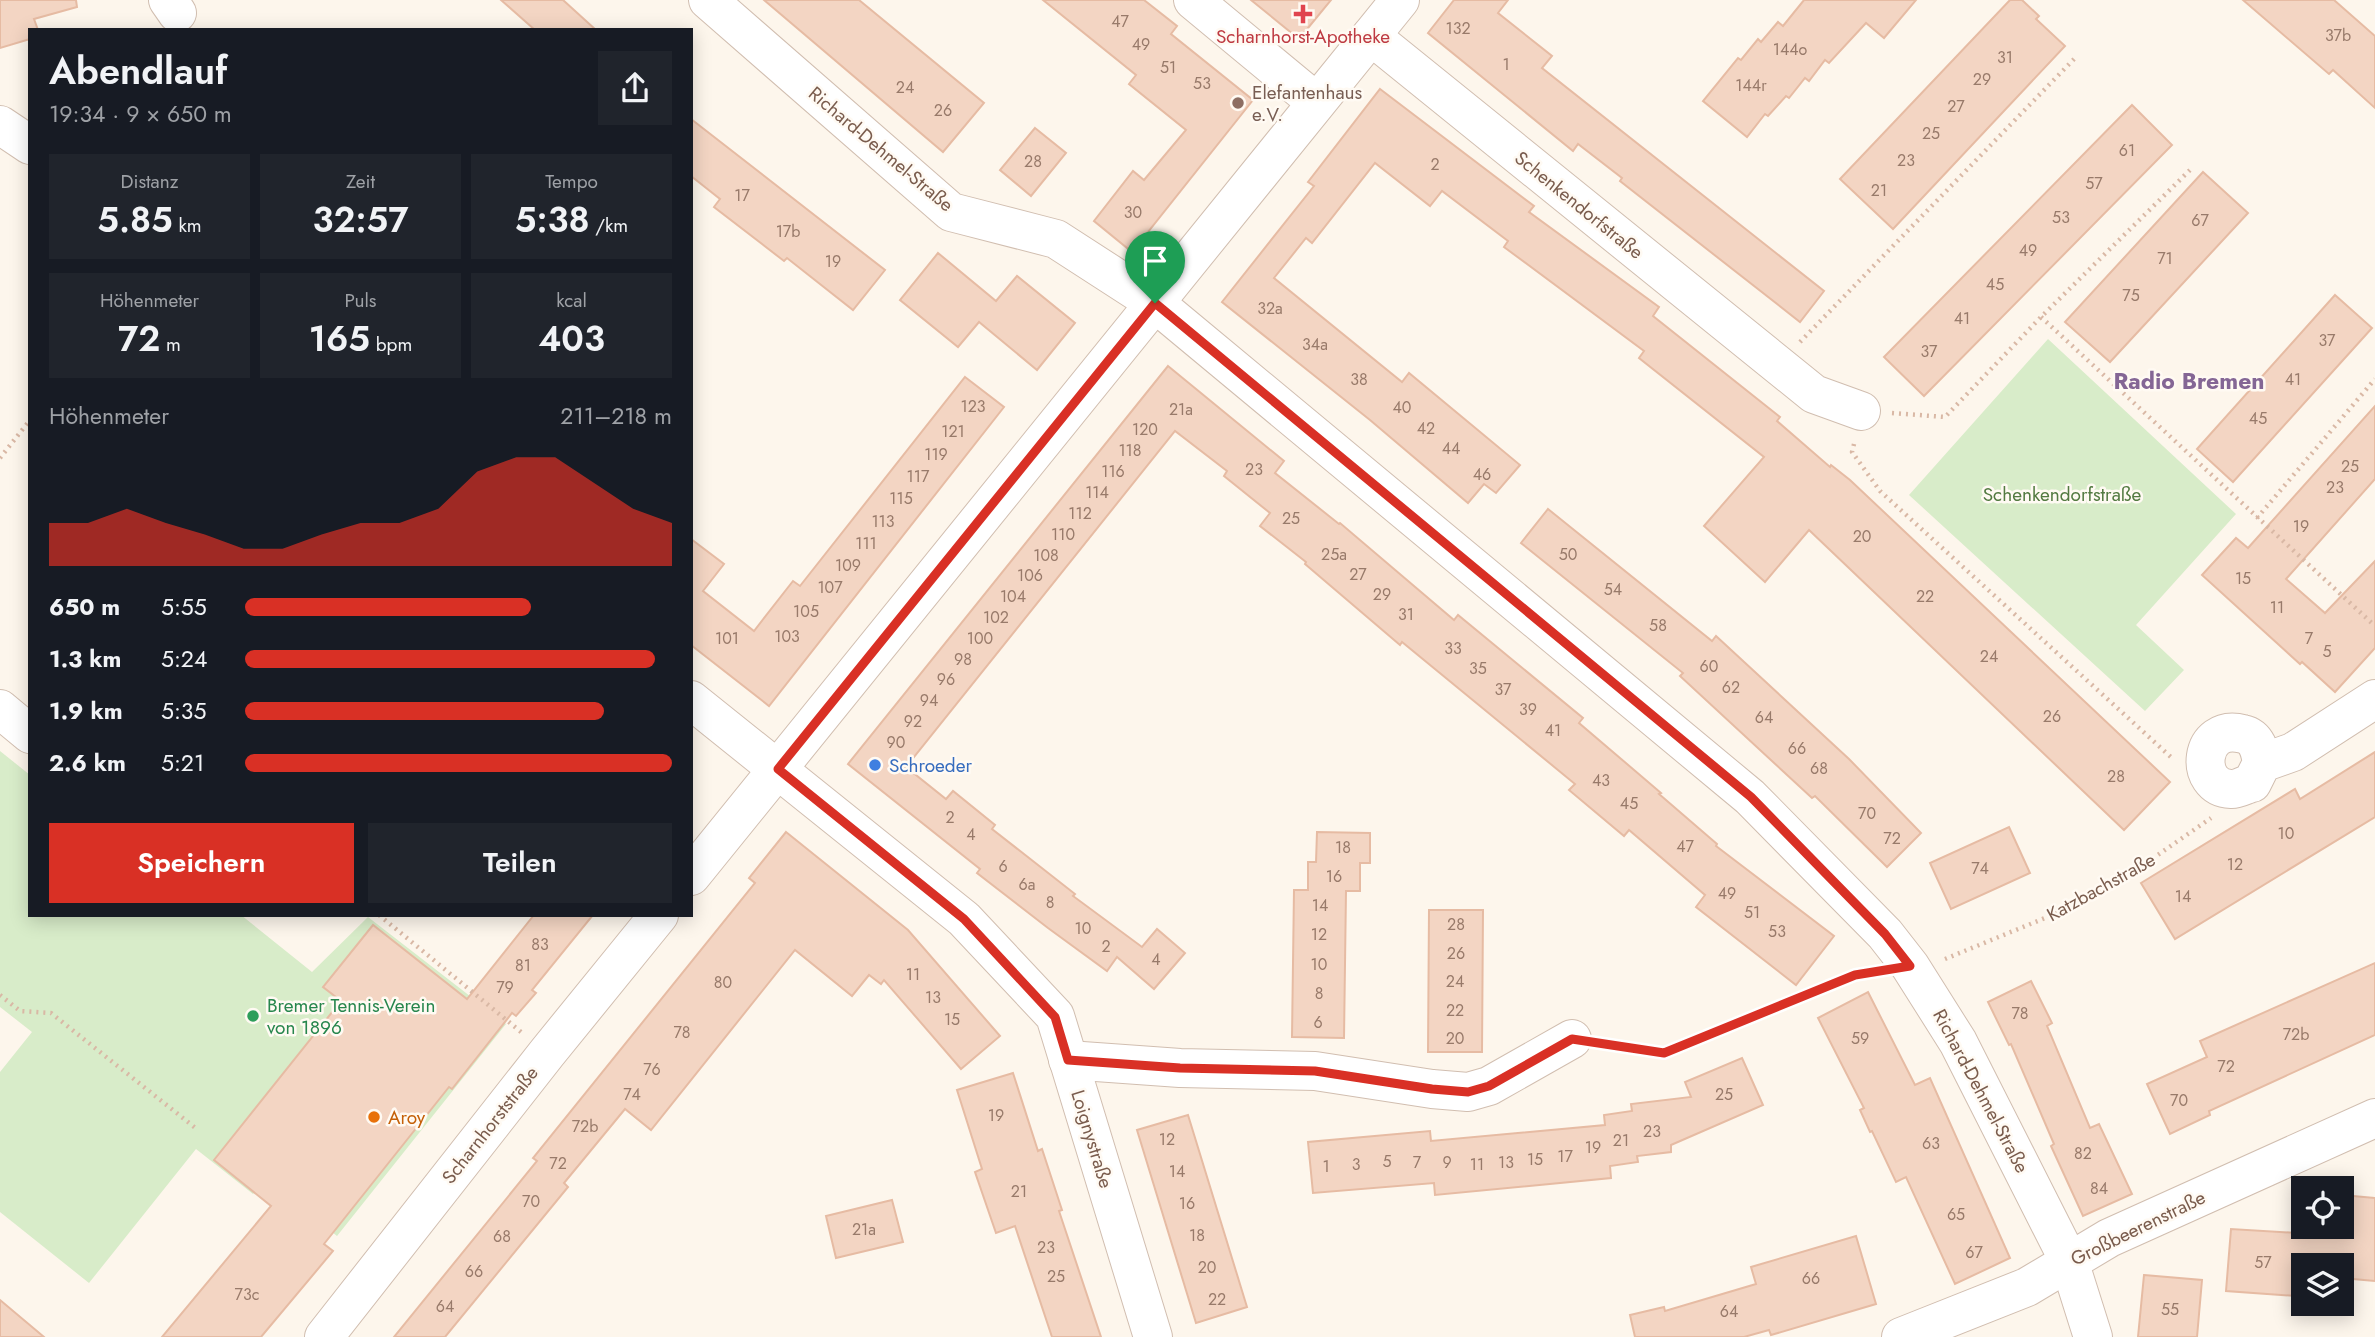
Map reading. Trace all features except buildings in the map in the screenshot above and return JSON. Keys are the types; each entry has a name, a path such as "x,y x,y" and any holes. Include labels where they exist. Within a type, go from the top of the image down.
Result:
{"street":[{"name":"Richard-Dehmel-Straße","path":"708,0 951,212 1056,239 1155,303 1751,797 1885,934 1910,966 1958,1042 2069,1261 2093,1337"},
{"path":"1193,0 1316,102"},
{"path":"693,874 1400,0"},
{"name":"Schenkendorfstraße","path":"1371,36 1777,366 1814,394 1861,411"},
{"path":"0,125 28,144"},
{"path":"2262,763 2293,752 2375,699"},
{"name":"Loignystraße","path":"693,702 964,919 1055,1017 1153,1337"},
{"path":"0,709 28,732"},
{"path":"2231,731 2247,734 2259,747 2262,763 2252,783 2218,779 2205,751 2215,737 2231,731"},
{"name":"Scharnhorststraße","path":"324,1337 657,917"},
{"path":"1068,1060 1180,1068 1315,1071 1468,1092 1489,1086 1572,1039"},
{"name":"Großbeerenstraße","path":"1901,1337 2026,1287 2109,1238 2375,1118"}],"path":[{"path":"1777,366 2076,57"},
{"path":"2193,167 2041,317 1945,417 1861,411 1852,452 1880,491 2172,759 2218,779"},
{"path":"2041,317 2375,626"},
{"path":"2257,518 2375,379"},
{"path":"0,458 28,423"},
{"name":"Katzbachstraße","path":"1572,1039 1664,1053 1855,975 1951,958 2067,909 2139,868 2219,813 2218,779"},
{"path":"381,917 547,1053"},
{"path":"0,995 20,1011 51,1013 198,1130"}],"green space":[{"name":"Schenkendorfstraße","path":"2048,339 2236,514 2136,625 2184,670 2145,711 1909,495"},
{"name":"Bremer Tennis-Verein von 1896","path":"0,751 28,773 28,917 243,917 312,972 368,917 506,1024 337,1236 266,1179 253,1194 196,1149 89,1283 0,1212 0,1072 32,1032 0,1007"}],"place":[{"name":"Scharnhorst-Apotheke","path":"1303,14"},
{"name":"Elefantenhaus e.V.","path":"1238,103"},
{"name":"Schroeder","path":"875,765"},
{"name":"Bremer Tennis-Verein von 1896","path":"253,1016"},
{"name":"Aroy","path":"374,1117"}],"district":[{"name":"Radio Bremen","path":"2189,381"}],"route":[{"path":"1155,303 1751,797 1885,934 1910,966 1855,975 1664,1053 1572,1039 1489,1086 1468,1092 1315,1071 1180,1068 1068,1060 1055,1017 964,919 778,769 1155,303"}]}
